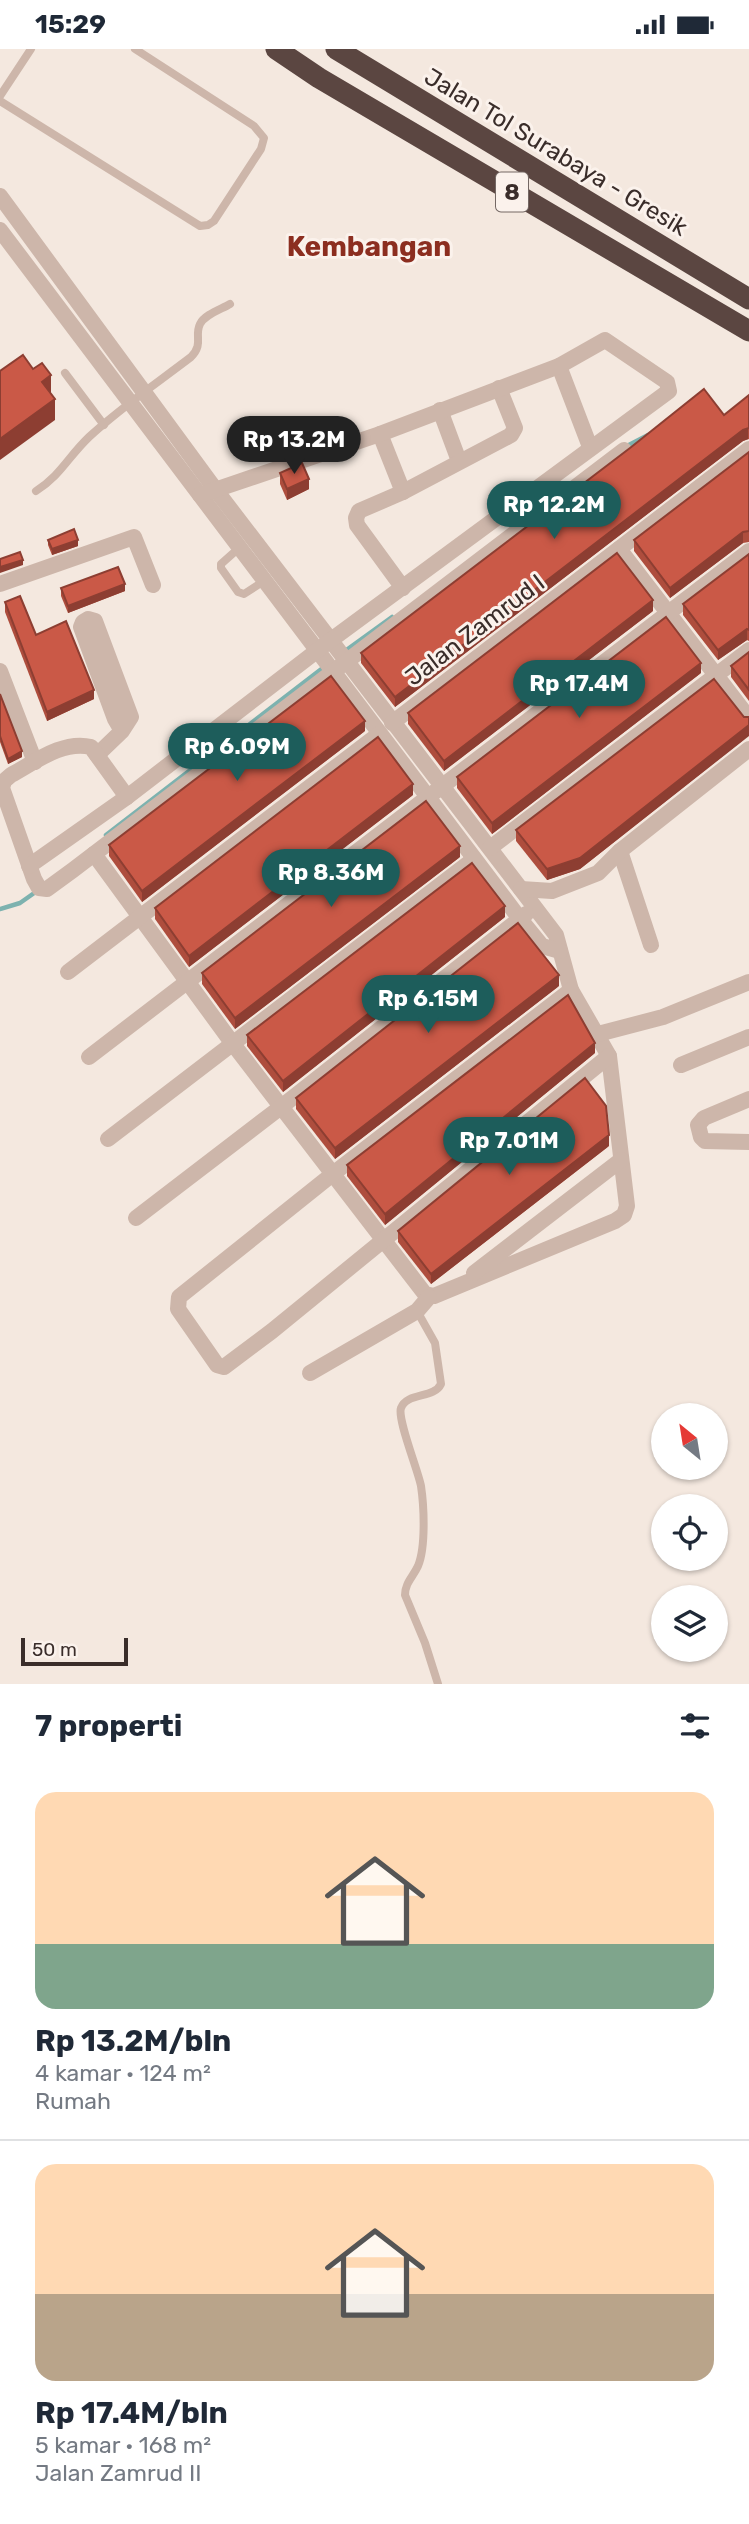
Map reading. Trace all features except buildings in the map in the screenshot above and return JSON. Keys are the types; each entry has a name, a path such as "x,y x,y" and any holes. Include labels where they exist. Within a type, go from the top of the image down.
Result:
{"highway":[{"name":"8","path":"276,49 319,78 749,331"},
{"name":"Jalan Tol Surabaya - Gresik","path":"337,49 749,299"}],"street":[{"path":"0,196 138,398 207,492 339,651 556,935 571,990 609,1056 627,1206 624,1215 456,1288 429,1297 417,1311 310,1373"},
{"path":"0,230 138,398"},
{"path":"29,866 325,662 403,589 424,587 590,447 668,391 668,385 605,340 559,366 380,434 207,492"},
{"path":"559,366 590,447"},
{"path":"403,589 357,525 359,511 403,492 514,432 515,428 499,388"},
{"path":"440,410 458,461"},
{"path":"380,434 403,492"},
{"name":"Jalan Zamrud I","path":"392,723 749,449"},
{"path":"127,797 91,747 76,744 62,748 11,775 2,784 29,866 39,887 47,890 94,854 325,662 424,587 624,450"},
{"path":"207,492 239,548 520,919 542,946 560,951"},
{"path":"0,585 134,537 153,585"},
{"path":"619,549 749,717"},
{"path":"89,1057 749,551"},
{"path":"97,755 122,731 131,717 102,634 95,621 88,619 83,622 81,628 122,731"},
{"path":"490,848 749,649"},
{"path":"0,671 36,762"},
{"path":"68,972 379,734"},
{"path":"521,889 552,891 598,873 620,851 749,749"},
{"path":"620,851 651,945"},
{"path":"94,854 233,1044 429,1297"},
{"path":"108,1139 474,859"},
{"path":"136,1218 535,907"},
{"path":"598,1034 663,1017 746,983 749,1001"},
{"path":"571,990 179,1297 178,1309 220,1367 224,1367 272,1331 609,1056"},
{"path":"681,1065 749,1037"},
{"path":"749,1099 704,1118 698,1125 705,1141 749,1142"},
{"path":"456,1288 621,1160"}],"lane":[{"path":"31,49 0,99 201,226 208,225 214,221 261,149 264,138 254,125 135,49"},
{"path":"36,491 53,481 70,457 104,425 197,351 198,328 205,318 230,304"},
{"path":"65,373 104,425"},
{"path":"239,548 221,563 221,568 238,592 244,594 264,581"},
{"path":"417,1311 435,1343 441,1384 433,1392 406,1401 401,1409 421,1487 422,1512 420,1559 405,1587 404,1595 425,1643 438,1684"}],"waterway":[{"path":"625,447 648,435"},
{"path":"345,651 392,617"},
{"path":"106,835 324,667"},
{"path":"0,909 20,903 37,891"}],"district":[{"name":"Kembangan","path":"369,246"}]}
